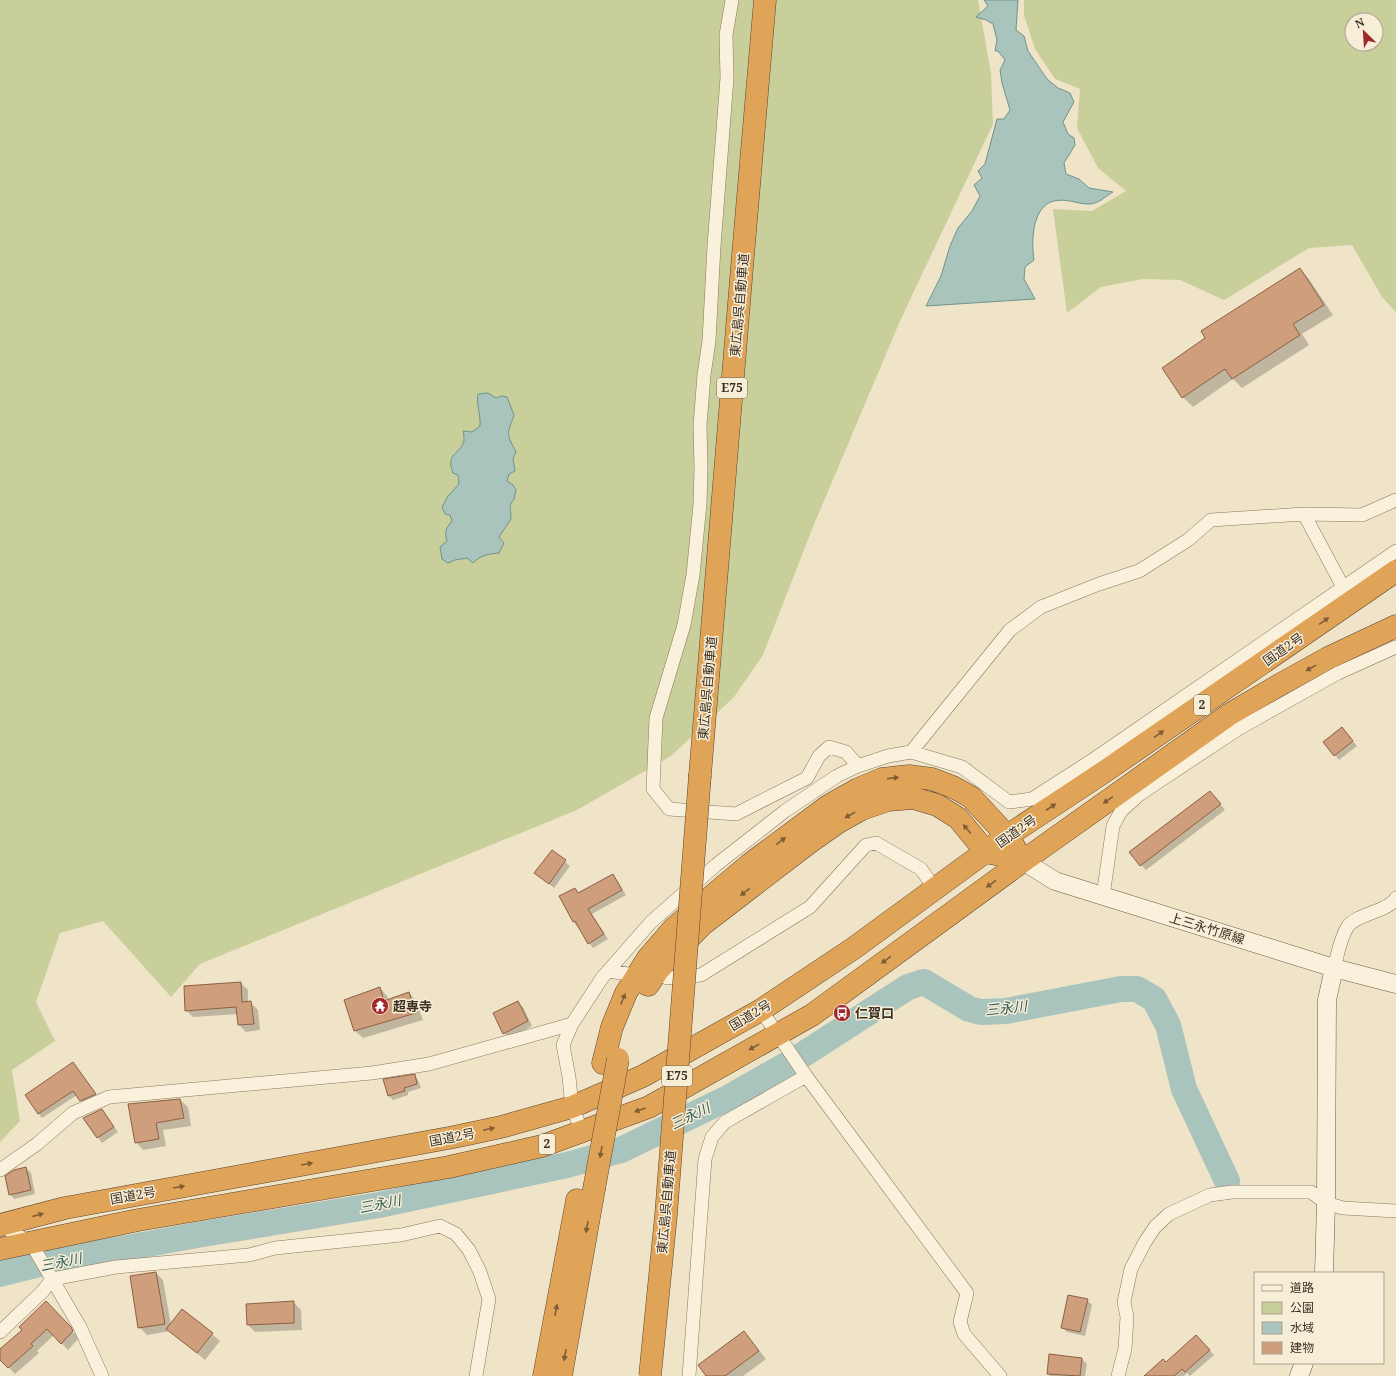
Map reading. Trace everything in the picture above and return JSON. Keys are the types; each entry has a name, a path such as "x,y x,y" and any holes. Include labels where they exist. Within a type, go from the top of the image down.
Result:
{"highway":[{"name":"東広島呉自動車道","path":"650,1376 666,1215 700,775 765,0"},
{"name":"国道2号","path":"0,1225 65,1208 454,1137 501,1127 572,1107 643,1076 761,1010 854,948 986,852 1096,767 1396,571"},
{"name":"国道2号","path":"0,1249 138,1220 449,1167 542,1146 649,1107 812,1015 1023,861 1230,714 1280,684 1321,662 1396,626"},
{"path":"544,1376 586,1190 610,1061 612,1027 626,993 648,958 674,928 750,864 828,806 858,789 882,779 909,776 932,779 953,787 972,797 1007,836 1023,861"},
{"path":"610,1061 639,1001 659,969 703,924 810,842 837,823 862,809 888,800 913,798 937,805 958,818 986,852 1023,861"},
{"path":"561,1376 586,1190"}],"main road":[{"name":"上三永竹原線","path":"1023,861 1056,881 1334,968 1396,984"},
{"path":"1324,1272 1326,1203 1327,1000 1334,968"},
{"path":"1300,1376 1304,1364"}],"street":[{"path":"732,0 726,35 728,78 712,268 709,341 704,375 700,425 700,504 693,575 684,625 656,718 653,789 669,809 736,814 807,778 819,756 829,747 846,752 858,766"},
{"path":"911,752 1010,630 1041,607 1099,584 1139,571 1188,540 1211,520 1304,514 1362,515 1396,500"},
{"path":"1304,514 1343,587"},
{"path":"582,1131 572,1107 563,1045 572,1024 602,978 651,922 716,865 785,811 838,776 858,766 888,756 911,752 962,767 1009,802 1032,799 1096,767 1343,587 1396,551"},
{"path":"1103,896 1113,826 1121,811 1140,794 1245,725 1338,673 1396,647"},
{"path":"667,978 701,975 810,907 866,845 876,843 921,869 935,889"},
{"path":"1334,968 1340,944 1348,926 1363,916 1379,910 1394,901 1396,898"},
{"path":"608,971 628,974"},
{"path":"761,1010 806,1076 968,1293 960,1322 964,1334 1000,1376"},
{"path":"0,1170 37,1144 73,1113 109,1097 372,1073 429,1064 572,1024"},
{"path":"689,1376 705,1159 712,1137 726,1122 806,1076"},
{"path":"1118,1376 1125,1349 1127,1317 1124,1302 1131,1269 1154,1226 1169,1214 1210,1195 1232,1192 1311,1192 1326,1203 1342,1208 1396,1211"},
{"path":"0,1225 31,1243 80,1327 102,1376"},
{"path":"0,1332 43,1291 52,1279 116,1267 249,1255 275,1248 401,1235 440,1226 456,1234 469,1250 480,1272 488,1299 476,1376"}],"green space":[{"path":"0,0 978,0 991,73 993,124 900,321 813,527 763,655 734,697 671,756 577,810 200,964 171,997 103,921 60,933 36,1002 55,1041 12,1070 20,1121 0,1142"},
{"path":"1024,0 1396,0 1396,312 1382,297 1352,245 1309,248 1224,300 1180,280 1143,279 1101,287 1067,313 1053,209 1092,211 1126,191 1098,168 1077,128 1080,89 1055,79 1035,49 1024,15"}],"water":[{"path":"984,0 1018,0 1016,30 1024,36 1028,51 1047,79 1058,88 1070,93 1074,102 1063,122 1068,134 1074,138 1075,145 1064,163 1066,174 1079,179 1089,188 1113,192 1101,200 1091,204 1059,200 1047,204 1041,210 1037,217 1033,235 1034,260 1025,267 1024,279 1035,299 926,306 941,276 950,246 958,228 972,211 980,196 974,185 982,178 978,171 985,164 997,119 1004,119 1010,110 1002,83 1000,70 1005,60 998,51 995,51 997,40 993,24 976,17 988,6"},
{"path":"488,393 496,398 502,396 507,397 514,415 509,430 509,437 516,452 513,459 515,471 509,474 507,481 513,485 516,490 514,499 510,505 511,519 499,537 504,543 499,553 485,555 473,563 467,558 448,563 442,559 440,547 447,541 446,530 452,521 450,515 445,514 442,507 448,496 459,484 458,475 453,473 451,462 452,458 462,446 464,441 463,431 472,432 480,426 478,394"}],"building":[{"path":"1300,268 1324,305 1293,324 1300,335 1232,379 1225,369 1182,398 1162,368 1205,338 1201,331"},
{"path":"1342,727 1353,741 1334,756 1323,742"},
{"path":"1210,791 1221,804 1140,866 1129,852"},
{"path":"552,850 566,860 549,884 534,873"},
{"path":"613,874 622,890 588,909 604,934 588,944 575,921 573,922 559,896 575,888 578,893"},
{"path":"241,982 242,1002 251,1001 254,1024 238,1025 236,1007 185,1011 184,986"},
{"name":"超専寺","path":"380,987 384,1001 409,992 416,1013 354,1031 344,1000"},
{"path":"518,1001 528,1021 503,1034 493,1013"},
{"path":"73,1062 96,1094 80,1101 73,1091 38,1114 25,1095"},
{"path":"415,1074 417,1084 404,1088 405,1091 388,1096 383,1079"},
{"path":"180,1099 184,1118 156,1123 159,1139 135,1143 128,1104"},
{"path":"102,1109 114,1127 97,1138 83,1118"},
{"path":"26,1167 31,1190 9,1195 5,1176 14,1170"},
{"path":"156,1272 165,1324 138,1328 130,1276"},
{"path":"1068,1295 1088,1299 1080,1332 1061,1328"},
{"path":"46,1301 73,1331 61,1344 47,1329 31,1344 33,1346 8,1368 0,1360 0,1349 22,1330 19,1327"},
{"path":"294,1301 294,1323 247,1325 246,1304"},
{"path":"182,1309 213,1333 197,1353 166,1329"},
{"path":"744,1331 759,1351 725,1376 706,1376 698,1365"},
{"path":"1196,1335 1210,1350 1185,1372 1182,1369 1174,1376 1144,1376 1163,1359 1166,1362"},
{"path":"1049,1354 1082,1358 1080,1376 1047,1374"}],"waterway":[{"name":"三永川","path":"0,1274 44,1263 197,1235 379,1205 567,1165 621,1150 728,1098 793,1061 908,987 924,982 969,1009 981,1012 1006,1011 1121,989 1137,989 1154,999 1168,1025 1184,1089 1227,1181"}],"place":[{"name":"超専寺","path":"380,1006"},
{"name":"仁賀口","path":"842,1013"}]}
